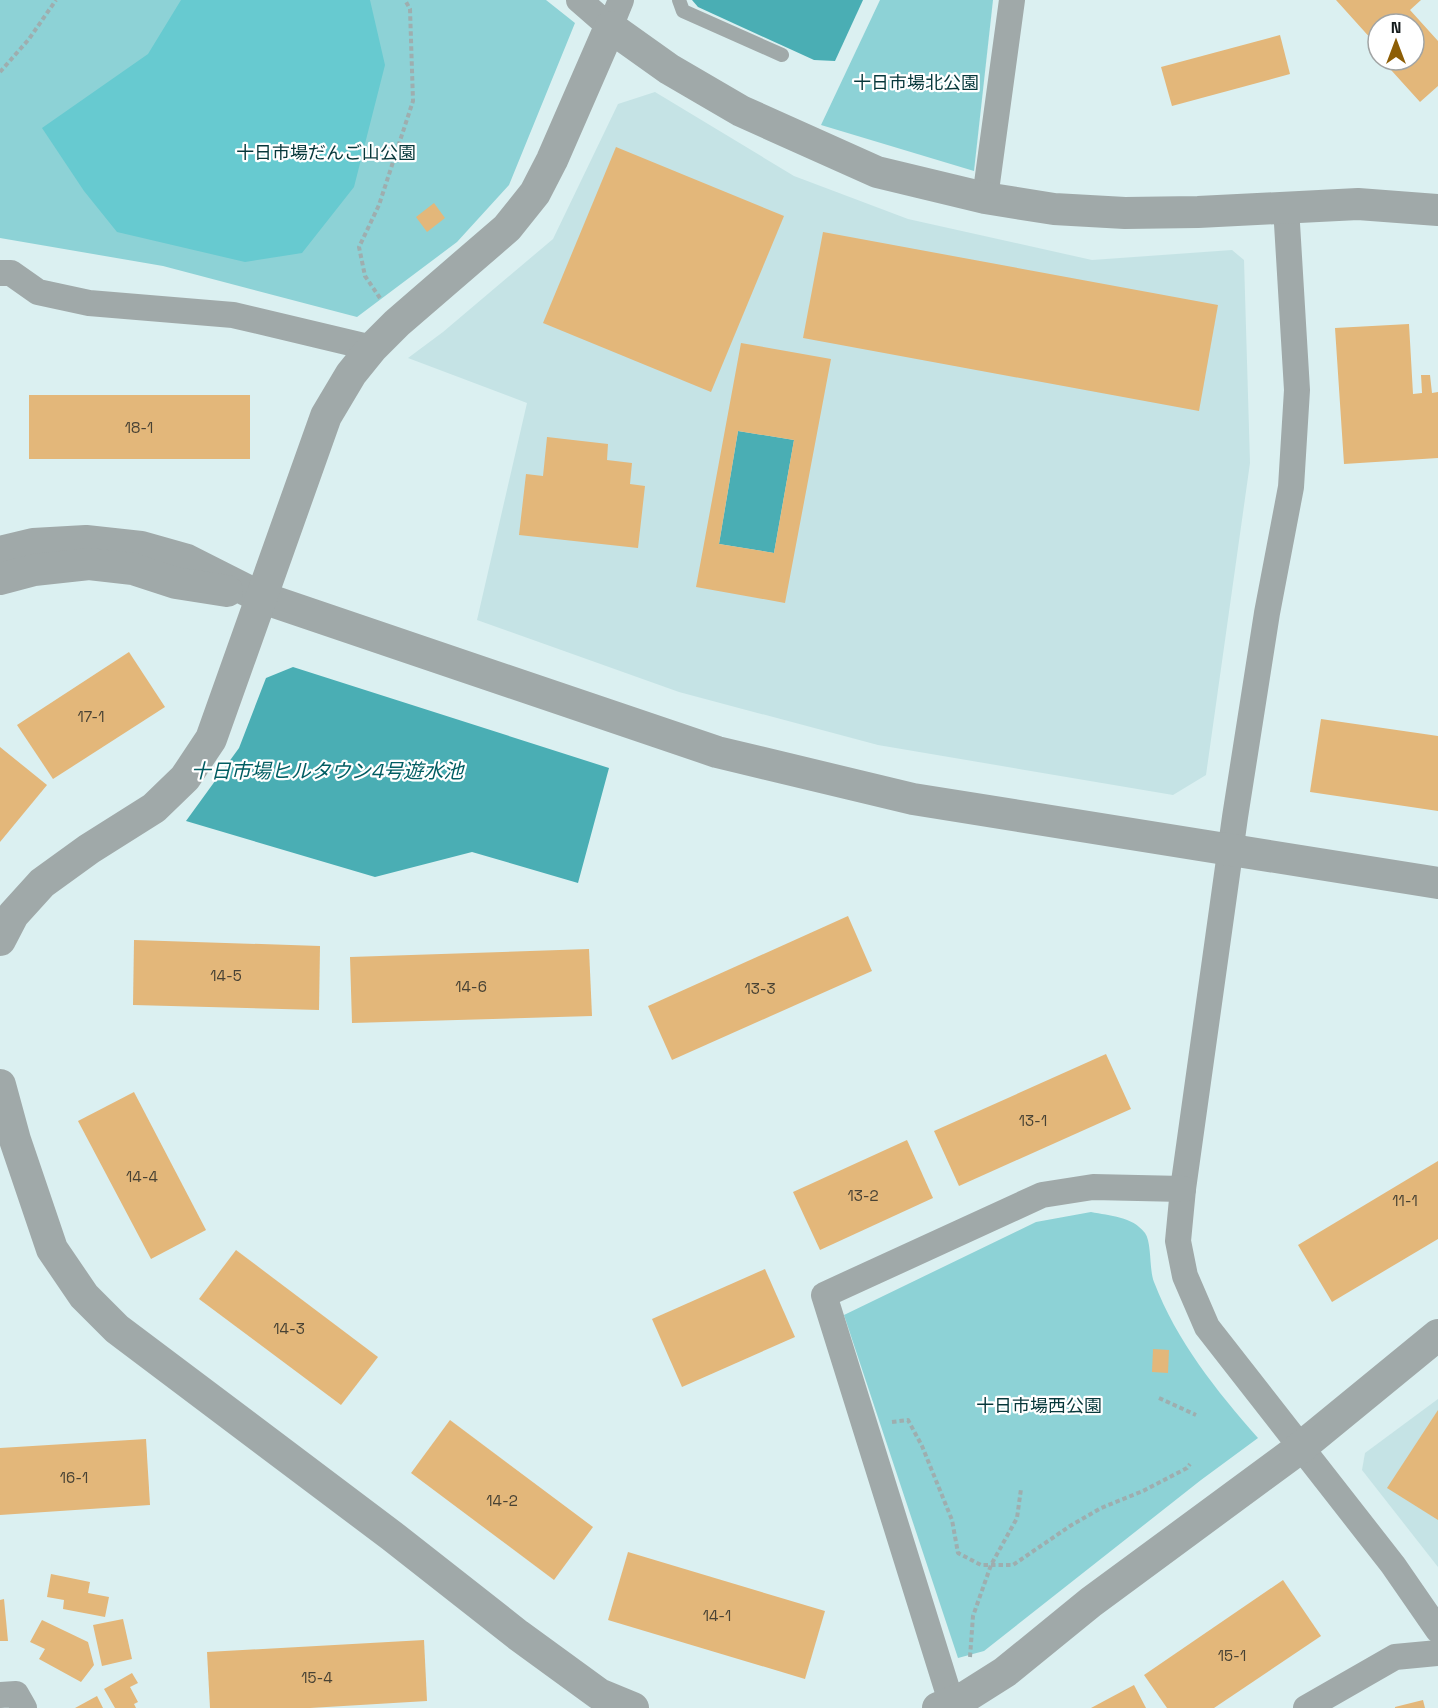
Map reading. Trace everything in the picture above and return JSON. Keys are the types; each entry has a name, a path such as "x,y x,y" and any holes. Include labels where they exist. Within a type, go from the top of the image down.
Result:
{"street":[{"path":"579,0 615,13 669,69 741,111 877,172 985,198 1054,209 1125,213 1198,212 1358,204 1438,210"},
{"path":"985,198 1012,0"},
{"path":"0,940 13,915 42,884 88,849 154,808 185,778 211,739 326,416 351,374 372,348 397,323 507,228 535,193 552,160 615,13"},
{"path":"1286,207 1297,390 1291,487 1267,613 1230,850 1178,1241 1185,1276 1207,1327 1393,1565 1438,1630"},
{"path":"0,273 11,273 38,292 89,303 233,315 372,348"},
{"path":"0,552 33,544 86,541 141,547 187,560 260,597 717,752 913,799 1438,883"},
{"path":"0,579 34,570 88,564 133,569 176,582 260,597"},
{"path":"0,1085 7,1143 52,1249 84,1296 117,1329 392,1536 518,1635 599,1694 633,1708"},
{"path":"1184,1189 1093,1187 1042,1195 824,1295 865,1425 947,1706 1005,1672 1091,1602 1300,1448 1438,1335"},
{"path":"1306,1708 1395,1657 1438,1653"},
{"path":"0,1695 16,1694 24,1708"}],"lane":[{"path":"679,0 683,11 782,55"}],"path":[{"path":"0,72 29,39 56,0"},
{"path":"397,323 365,276 359,247 380,205 413,101 410,9 405,0"},
{"path":"1159,1398 1196,1415"},
{"path":"865,1425 908,1420 922,1446 952,1520 958,1553 981,1565 1013,1565 1101,1508 1143,1491 1190,1464"},
{"path":"970,1660 973,1616 992,1565 1017,1518 1021,1489"}],"shaded area":[{"path":"655,92 794,176 908,219 1092,260 1232,250 1244,260 1250,463 1206,775 1173,795 878,745 679,692 477,620 527,403 408,358 443,332 553,239 618,104"},
{"path":"1438,1399 1438,1567 1362,1470 1365,1453"}],"green space":[{"name":"十日市場だんご山公園","path":"0,0 546,0 575,23 509,185 457,242 357,317 163,266 0,238"},
{"path":"181,0 370,0 385,65 354,187 302,253 245,262 117,232 84,191 42,128 148,54"},
{"name":"十日市場北公園","path":"880,0 993,0 974,171 821,125"},
{"name":"十日市場西公園","path":"1091,1212 1127,1220 1140,1227 1145,1233 1149,1243 1154,1282 1174,1325 1227,1402 1258,1438 1201,1480 984,1651 958,1658 844,1315 1036,1222"}],"water":[{"path":"692,0 863,0 835,61 814,60 698,7"},
{"path":"738,431 794,440 774,553 719,544"},
{"name":"十日市場ヒルタウン4号遊水池","path":"293,667 609,768 578,883 472,852 375,877 186,821 239,748 266,678"}],"building":[{"path":"1336,0 1421,0 1410,10 1412,12 1366,12 1366,33"},
{"path":"1426,28 1438,41 1438,86 1420,102 1393,72 1426,72"},
{"path":"1280,35 1290,74 1172,106 1161,67"},
{"path":"616,147 784,216 711,392 543,323"},
{"path":"434,203 445,218 427,232 416,217"},
{"path":"823,232 1218,305 1199,411 803,338"},
{"path":"1409,324 1413,394 1422,393 1421,375 1430,375 1432,393 1438,392 1438,458 1344,464 1335,328"},
{"path":"741,343 831,359 785,603 696,587","holes":["738,431 794,440 774,553 719,544"]},
{"path":"29,395 250,395 250,459 29,459"},
{"path":"547,437 608,444 607,460 632,463 630,484 645,486 638,548 519,535 526,474 543,476"},
{"path":"129,652 165,707 53,779 17,725"},
{"path":"1321,719 1438,736 1438,811 1310,792"},
{"path":"0,747 47,785 0,842"},
{"path":"848,916 872,971 672,1060 648,1006"},
{"path":"134,940 320,946 319,1010 133,1005"},
{"path":"589,949 592,1016 352,1023 350,957"},
{"path":"1106,1054 1131,1109 959,1186 934,1131"},
{"path":"134,1092 206,1230 151,1259 78,1121"},
{"path":"907,1140 933,1198 820,1250 793,1192"},
{"path":"1438,1161 1438,1239 1332,1302 1298,1245"},
{"path":"236,1250 378,1357 341,1405 199,1299"},
{"path":"765,1269 795,1337 682,1387 652,1319"},
{"path":"1153,1349 1169,1350 1168,1373 1152,1372"},
{"path":"1438,1410 1438,1520 1387,1488"},
{"path":"450,1420 593,1527 554,1580 411,1473"},
{"path":"146,1439 150,1505 0,1515 0,1448"},
{"path":"628,1552 825,1611 805,1679 608,1620"},
{"path":"51,1574 90,1582 88,1593 109,1597 105,1617 63,1609 64,1600 47,1597"},
{"path":"1283,1580 1321,1636 1214,1708 1167,1708 1144,1675"},
{"path":"4,1599 8,1641 0,1641 0,1600"},
{"path":"123,1619 132,1659 102,1666 93,1625"},
{"path":"42,1620 88,1642 94,1665 81,1682 39,1659 45,1649 30,1642"},
{"path":"424,1640 427,1701 310,1708 210,1708 207,1652"},
{"path":"132,1673 138,1683 130,1687 138,1702 134,1704 136,1708 115,1708 104,1689"},
{"path":"1134,1685 1146,1708 1091,1708"},
{"path":"97,1696 103,1708 75,1708"},
{"path":"1423,1700 1425,1708 1395,1708 1395,1707"}]}
